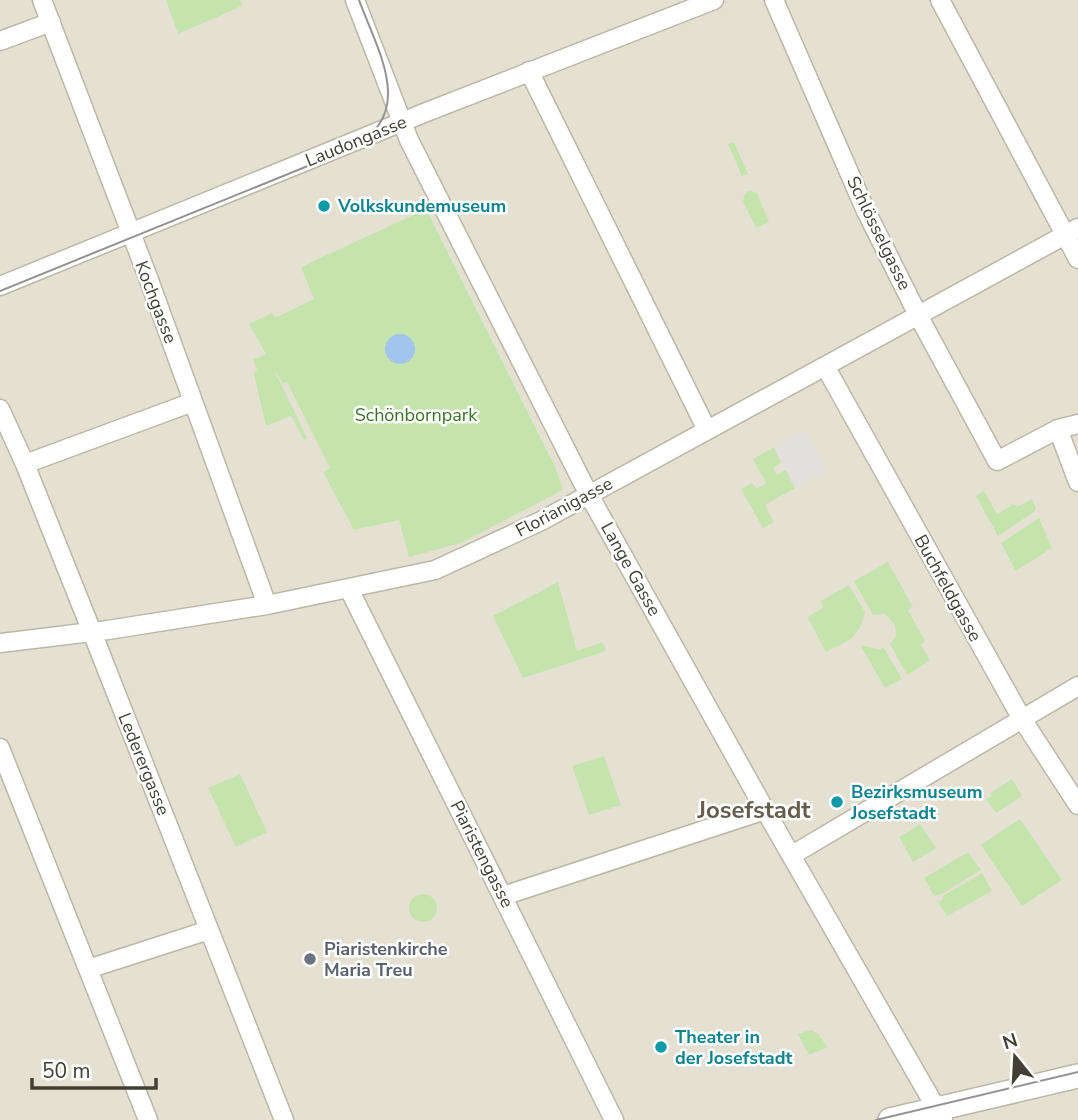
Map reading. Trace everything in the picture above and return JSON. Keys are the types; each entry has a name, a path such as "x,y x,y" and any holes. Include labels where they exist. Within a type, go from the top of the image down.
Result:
{"street":[{"name":"Kochgasse","path":"42,0 267,605"},
{"name":"Lange Gasse","path":"355,0 401,122 589,495 765,810 940,1114"},
{"name":"Laudongasse","path":"0,286 401,122 714,0"},
{"name":"Schlösselgasse","path":"774,0 865,209 919,317 997,460 1058,429"},
{"path":"940,0 1072,232 1078,259"},
{"path":"0,41 51,22"},
{"path":"529,71 707,430"},
{"name":"Florianigasse","path":"0,643 267,605 435,570 541,521 1072,232"},
{"name":"Buchfeldgasse","path":"825,366 1022,719 1078,805"},
{"path":"25,464 193,401"},
{"name":"Lederergasse","path":"0,409 25,464 284,1120"},
{"path":"1078,424 1058,429 1078,482"},
{"name":"Piaristengasse","path":"349,589 614,1120"},
{"path":"792,855 1078,686"},
{"path":"0,748 148,1120"},
{"path":"503,896 765,810"},
{"path":"88,969 209,930"},
{"path":"890,1120 940,1114 1078,1076"}],"shaded area":[{"path":"0,0 1078,0 1078,1120 0,1120"},
{"path":"805,430 827,471 795,488 774,447"}],"green space":[{"path":"166,0 240,0 242,6 178,34"},
{"path":"734,142 748,174 742,176 728,144"},
{"path":"745,193 757,193 769,222 756,228 743,201"},
{"name":"Schönbornpark","path":"426,209 556,469 563,490 461,543 409,557 399,520 354,530 323,472 330,468 287,382 283,384 274,369 307,438 304,440 291,416 266,426 254,374 257,369 253,360 266,354 249,324 272,313 275,318 314,299 301,267"},
{"path":"774,447 781,462 773,468 777,475 786,470 795,488 765,505 774,522 763,528 741,489 752,483 756,489 766,483 753,459"},
{"path":"984,491 997,514 1014,504 1017,507 1032,499 1036,508 998,536 976,496"},
{"path":"1039,518 1052,548 1016,571 1001,543"},
{"path":"888,562 913,607 908,610 925,641 921,645 930,661 907,675 890,644 896,636 895,625 885,614 873,615 854,581"},
{"path":"558,582 577,651 603,642 606,651 523,678 493,616"},
{"path":"849,585 865,612 863,621 852,638 826,652 807,617 823,608 821,601"},
{"path":"860,645 884,648 902,679 885,688"},
{"path":"604,756 621,805 589,815 572,766"},
{"path":"240,774 267,832 236,847 208,788"},
{"path":"1012,779 1022,796 996,813 986,799"},
{"path":"1020,819 1062,880 1022,906 981,845"},
{"path":"920,824 936,848 913,862 899,837"},
{"path":"968,852 981,870 942,894 934,896 924,878"},
{"path":"982,873 992,891 947,916 938,902 943,896"},
{"path":"423,894 433,898 437,908 433,918 423,922 413,918 409,908 413,898"},
{"path":"811,1030 818,1034 828,1047 809,1055 798,1034"}],"water":[{"path":"400,334 406,335 414,343 414,355 406,363 400,364 394,363 386,355 385,349 386,343 394,335"}],"tram line":[{"path":"0,291 352,148 372,134 383,117 388,100 387,80 359,0"},
{"path":"876,1120 1078,1072"}],"place":[{"name":"Volkskundemuseum","path":"324,206"},
{"name":"Bezirksmuseum Josefstadt","path":"837,802"},
{"name":"Piaristenkirche Maria Treu","path":"310,959"},
{"name":"Theater in der Josefstadt","path":"661,1047"}],"district":[{"name":"Josefstadt","path":"754,810"}]}
